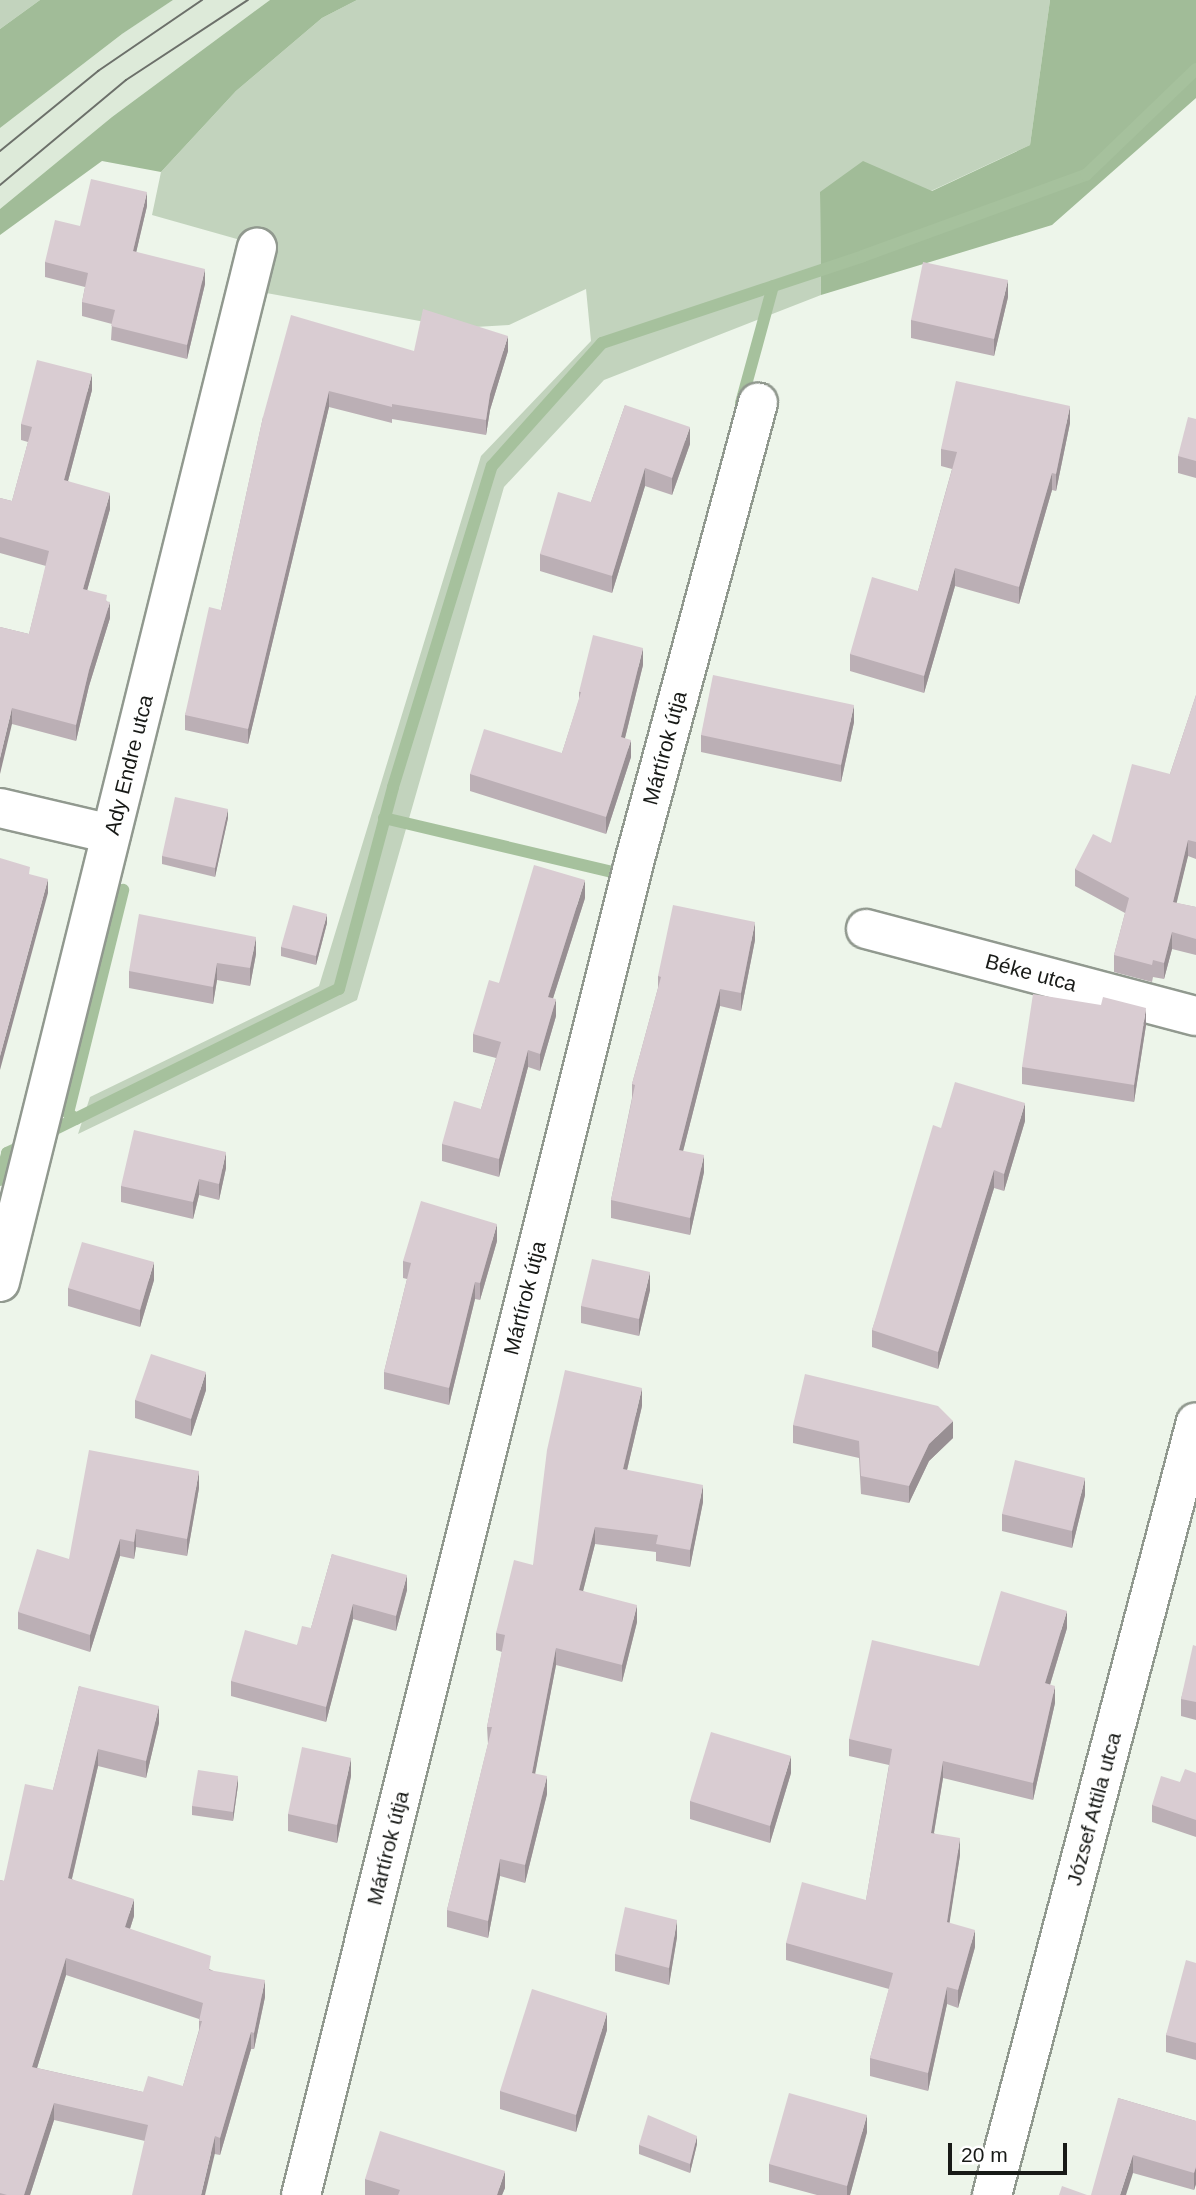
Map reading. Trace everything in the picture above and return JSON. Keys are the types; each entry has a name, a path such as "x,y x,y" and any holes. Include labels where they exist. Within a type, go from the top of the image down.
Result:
{"street":[{"name":"Ady Endre utca","path":"0,1282 257,247"},
{"name":"Mártírok útja","path":"301,2195 633,866 758,403"},
{"path":"0,808 111,834"},
{"name":"Béke utca","path":"866,929 1196,1016"},
{"name":"József Attila utca","path":"992,2195 1196,1422"}],"shaded area":[{"path":"0,0 40,0 0,29"},
{"path":"173,0 270,0 112,117 0,209 0,128 122,34"},
{"path":"357,0 1050,0 1030,145 931,191 820,192 821,295 604,380 504,487 357,1000 78,1134 90,1097 319,986 481,456 591,341 586,289 509,325 458,328 234,287 244,241 152,215 161,172 236,91 322,18"}],"green space":[{"path":"40,0 173,0 122,34 0,128 0,29"},
{"path":"270,0 357,0 322,18 236,91 161,172 102,161 0,235 0,209 112,117"},
{"path":"1050,0 1196,0 1196,98 1052,225 821,295 820,192 863,161 932,191 1030,145"}],"building":[{"path":"91,179 147,192 133,251 205,269 187,345 111,326 115,310 82,302 88,273 45,262 55,220 80,226"},
{"path":"923,262 1008,280 994,339 911,320"},
{"path":"423,309 508,336 490,394 486,420 392,404 392,407 329,391 248,729 185,715 209,607 221,610 263,417 291,315 414,351"},
{"path":"37,360 92,374 64,480 110,493 83,589 107,595 106,601 110,602 89,670 76,725 12,708 0,758 0,627 29,634 49,551 0,537 0,498 12,501 32,427 21,424"},
{"path":"956,381 1070,406 1056,474 1052,473 1019,587 955,568 924,676 850,654 872,577 918,591 957,452 941,449"},
{"path":"625,405 690,427 672,478 645,468 612,576 540,554 558,492 591,502"},
{"path":"1188,417 1196,419 1196,461 1178,456"},
{"path":"593,635 643,648 621,737 631,740 606,817 470,774 484,729 562,753 581,692"},
{"path":"713,675 854,705 841,765 701,735"},
{"path":"1196,695 1196,842 1188,840 1173,902 1196,907 1196,939 1172,932 1164,963 1153,960 1152,965 1114,955 1129,898 1075,869 1093,834 1111,843 1132,764 1170,774"},
{"path":"175,797 228,809 215,868 162,856"},
{"path":"0,858 30,867 29,874 48,879 0,1056"},
{"path":"534,865 585,880 548,997 556,999 540,1054 528,1050 499,1159 442,1144 454,1101 481,1109 501,1042 473,1034 489,980 499,983"},
{"path":"293,905 327,914 316,956 281,947"},
{"path":"673,905 755,922 741,993 720,989 679,1150 704,1155 690,1218 611,1200 635,1085 632,1084 661,977 658,976"},
{"path":"139,914 256,937 250,968 217,963 213,987 129,971"},
{"path":"1033,994 1101,1005 1103,997 1146,1008 1134,1085 1022,1067"},
{"path":"955,1082 1025,1103 1004,1174 994,1170 938,1352 872,1330 933,1125 941,1128"},
{"path":"134,1130 226,1152 219,1184 199,1179 193,1202 121,1186"},
{"path":"421,1201 497,1224 480,1283 475,1282 449,1388 384,1372 411,1263 403,1261"},
{"path":"82,1242 154,1262 140,1310 68,1288"},
{"path":"592,1259 650,1272 639,1319 581,1306"},
{"path":"151,1354 206,1372 191,1419 135,1400"},
{"path":"565,1370 642,1388 623,1469 703,1485 690,1550 656,1544 658,1535 595,1527 579,1590 637,1605 622,1665 556,1648 532,1773 547,1776 525,1865 500,1859 488,1921 447,1910 492,1727 487,1727 505,1635 496,1633 514,1560 533,1565 547,1450"},
{"path":"805,1374 938,1406 953,1421 929,1444 909,1486 861,1476 859,1441 793,1425"},
{"path":"89,1450 199,1471 187,1539 136,1529 134,1542 120,1539 90,1635 18,1612 37,1549 69,1559"},
{"path":"1015,1460 1085,1478 1072,1531 1002,1514"},
{"path":"332,1554 407,1575 396,1616 353,1604 326,1707 231,1681 245,1630 297,1645 302,1626 311,1628"},
{"path":"1001,1591 1067,1611 1045,1683 1055,1686 1033,1783 943,1761 931,1833 960,1838 947,1922 975,1930 958,1990 947,1987 928,2073 870,2058 893,1973 786,1943 802,1882 866,1900 892,1749 849,1739 872,1640 979,1666"},
{"path":"1193,1645 1196,1646 1196,1702 1181,1699"},
{"path":"79,1686 159,1706 146,1761 98,1749 68,1878 134,1899 125,1927 211,1956 209,1970 265,1980 254,2033 251,2032 220,2138 215,2136 201,2195 132,2195 148,2125 54,2103 24,2195 0,2193 0,1880 4,1881 25,1784 53,1790","holes":["66,1958 203,2003 199,2021 202,2021 183,2086 148,2076 143,2092 32,2067"]},
{"path":"711,1732 791,1756 770,1826 690,1801"},
{"path":"302,1747 351,1758 337,1825 288,1814"},
{"path":"1185,1769 1196,1773 1196,1820 1152,1805 1161,1776 1180,1782"},
{"path":"198,1770 238,1776 233,1812 192,1806"},
{"path":"625,1907 677,1920 669,1968 615,1954"},
{"path":"1186,1960 1196,1963 1196,2043 1166,2035"},
{"path":"532,1989 607,2013 576,2115 500,2091"},
{"path":"789,2093 867,2115 847,2186 769,2164"},
{"path":"1118,2098 1196,2121 1194,2173 1133,2155 1120,2195 1091,2195"},
{"path":"648,2115 697,2136 690,2164 639,2145"},
{"path":"380,2131 505,2171 497,2195 398,2195 400,2190 365,2179"},
{"path":"1062,2186 1087,2195 1059,2195"}],"waterway":[{"path":"45,1134 339,989 393,787 492,466 602,343 863,256 1086,175 1196,69"},
{"path":"741,403 773,286"},
{"path":"384,818 612,872 618,885"},
{"path":"76,1119 68,1113 123,890"},
{"path":"0,1180 7,1153 26,1144"}],"tram line":[{"path":"0,151 98,71 202,0"},
{"path":"0,185 126,80 248,0"}]}
